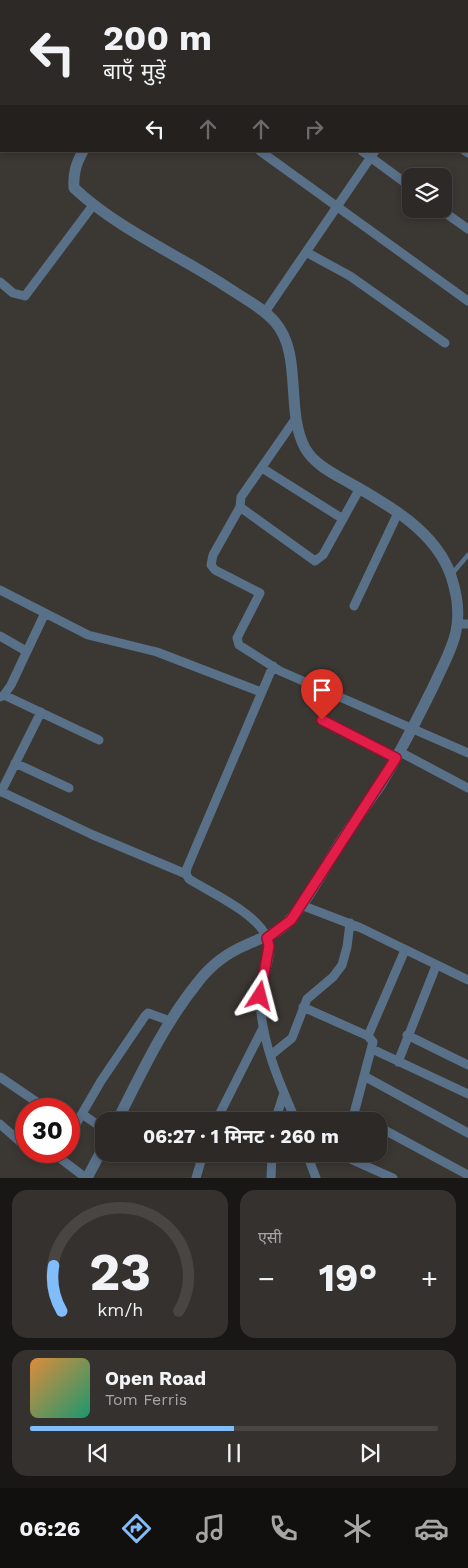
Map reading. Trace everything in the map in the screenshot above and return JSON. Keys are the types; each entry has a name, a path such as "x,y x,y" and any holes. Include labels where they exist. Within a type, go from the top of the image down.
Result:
{"street":[{"path":"82,152 76,164 73,177 74,188 119,222 268,308 285,341 296,418 304,447 314,460 398,513 428,539 441,555 451,575 463,624 456,634 398,755 291,920 267,938 233,951 213,965 195,985 170,1021 122,1112"},
{"path":"261,152 468,301"},
{"path":"268,308 373,154 402,179"},
{"path":"0,282 13,293 25,296 94,204"},
{"path":"452,218 468,229"},
{"path":"306,252 350,276 445,343"},
{"path":"296,418 241,497 240,508 213,555 211,565 216,570 259,591 260,596 240,632 237,641 239,645 273,666 468,753"},
{"path":"262,468 343,519"},
{"path":"240,508 315,561 323,555 360,488"},
{"path":"354,606 398,513"},
{"path":"0,590 88,635 157,652 261,692"},
{"path":"44,613 2,696 42,712 99,740"},
{"path":"0,636 26,651"},
{"path":"186,874 273,666"},
{"path":"42,712 0,792 93,835 186,874 189,879 252,918 267,938 269,946 260,996 263,1028 284,1093 294,1112"},
{"path":"322,720 468,788"},
{"path":"15,763 69,788"},
{"path":"301,905 350,924 468,980"},
{"path":"271,1056 292,1038 303,1007 313,993 334,977 342,965 350,924"},
{"path":"368,1036 405,950"},
{"path":"398,1062 407,1035 436,966"},
{"path":"303,1007 368,1036 372,1042 372,1049 354,1112"},
{"path":"80,1117 144,1016 154,1014 170,1021"},
{"path":"221,1112 263,1028"},
{"path":"407,1035 468,1065"},
{"path":"372,1049 468,1094"},
{"path":"364,1076 468,1133"},
{"path":"0,1077 31,1098"},
{"path":"279,1112 284,1093"},
{"path":"82,1114 95,1123"},
{"path":"0,1124 15,1137"},
{"path":"387,1131 468,1175"},
{"path":"66,1163 86,1178 95,1162"},
{"path":"196,1178 201,1162"},
{"path":"271,1178 272,1162"},
{"path":"310,1162 316,1178"},
{"path":"357,1162 393,1178"}],"lane":[{"path":"451,575 468,555"}],"route":[{"path":"260,996 269,946 267,938 291,920 396,758 322,720"}]}
